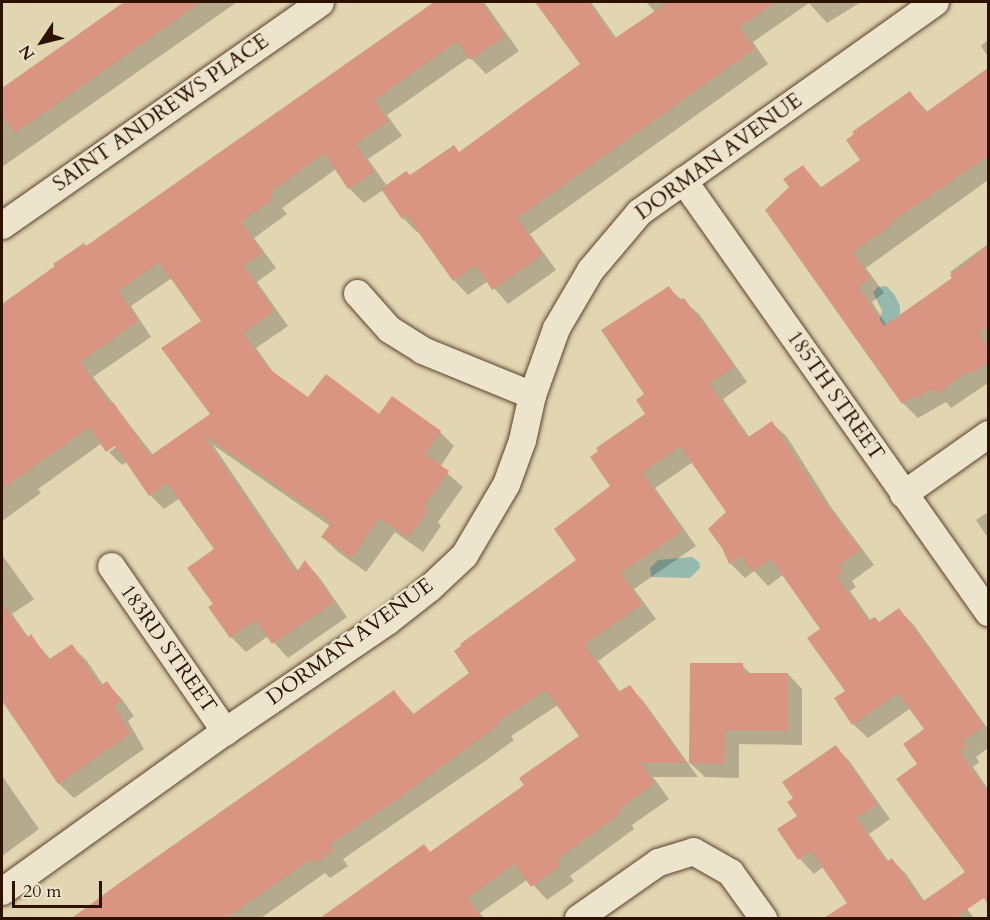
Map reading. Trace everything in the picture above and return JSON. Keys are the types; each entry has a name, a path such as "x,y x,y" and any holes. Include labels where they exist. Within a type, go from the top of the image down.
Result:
{"street":[{"name":"SAINT ANDREWS PLACE","path":"2,225 320,2"},
{"name":"DORMAN AVENUE","path":"2,891 225,731 387,621 429,588 464,555 506,484 522,440 532,395 556,328 590,270 639,212 935,2"},
{"name":"185TH STREET","path":"683,180 988,612"},
{"path":"357,293 389,329 422,350 532,395"},
{"path":"903,494 988,434"},
{"name":"183RD STREET","path":"111,566 225,731"},
{"path":"578,918 658,862 693,851 730,872 763,918"}],"water":[{"path":"886,286 894,294 900,306 900,318 889,331 879,321 882,311 873,292 878,287"},
{"path":"692,557 699,562 700,568 690,578 651,577 650,568 658,560"}],"building":[{"path":"124,2 201,2 15,133 2,116 2,88"},
{"path":"434,2 481,2 505,36 470,60 457,41 374,100 388,121 355,144 374,172 348,189 324,153 269,193 273,199 240,222 262,253 243,266 274,311 243,333 268,368 308,397 326,374 379,414 392,396 441,431 424,454 449,471 423,507 428,510 408,538 379,518 351,558 321,537 331,523 202,434 296,573 305,560 334,602 272,644 255,620 230,638 208,607 213,604 187,568 214,549 167,483 149,496 115,446 106,452 89,427 2,489 2,304 55,266 53,264 84,243 86,246","holes":["159,262 201,321 161,348 210,414 150,456 113,402 110,405 80,362 138,321 118,291"]},
{"path":"535,2 588,2 614,39 668,2 776,2 739,27 754,49 517,218 542,255 492,290 475,265 453,281 406,215 402,219 381,189 406,171 410,175 454,145 459,152 580,64"},
{"path":"988,68 988,156 891,222 893,224 852,252 870,278 858,287 884,326 952,278 950,275 988,246 988,326 978,333 988,349 988,362 974,372 965,373 936,394 931,388 916,399 914,396 902,404 765,210 789,187 783,179 803,165 820,188 860,160 846,140 854,134 852,132 910,91 925,113"},
{"path":"669,286 679,301 684,298 734,367 709,384 747,438 772,421 816,491 860,550 838,566 843,572 836,576 868,621 875,617 879,622 899,608 984,726 962,741 966,747 959,751 988,793 988,905 984,898 954,918 824,918 847,903 811,851 798,860 777,829 797,816 787,802 793,798 782,782 836,745 877,804 856,818 886,862 892,858 922,902 965,872 896,779 917,764 903,744 924,729 898,693 852,725 834,698 845,691 807,638 820,629 771,559 752,572 741,556 729,564 722,548 708,529 726,512 680,446 642,473 682,531 620,573 642,604 584,645 618,692 630,685 686,763 640,763 655,783 618,810 621,813 556,860 560,866 531,887 514,864 467,898 481,918 320,918 424,844 430,852 524,785 519,778 579,736 546,690 498,721 500,724 393,802 330,844 334,850 314,864 311,859 226,918 72,918 394,690 412,715 469,673 454,651 461,646 460,644 576,560 554,529 610,486 590,457 598,451 596,448 645,414 636,400 644,394 601,330"},
{"path":"2,603 27,638 31,634 48,660 72,644 100,686 107,681 121,701 114,706 130,734 58,784 2,700"},
{"path":"690,663 743,663 743,673 788,673 787,731 725,730 724,764 689,763"}]}
